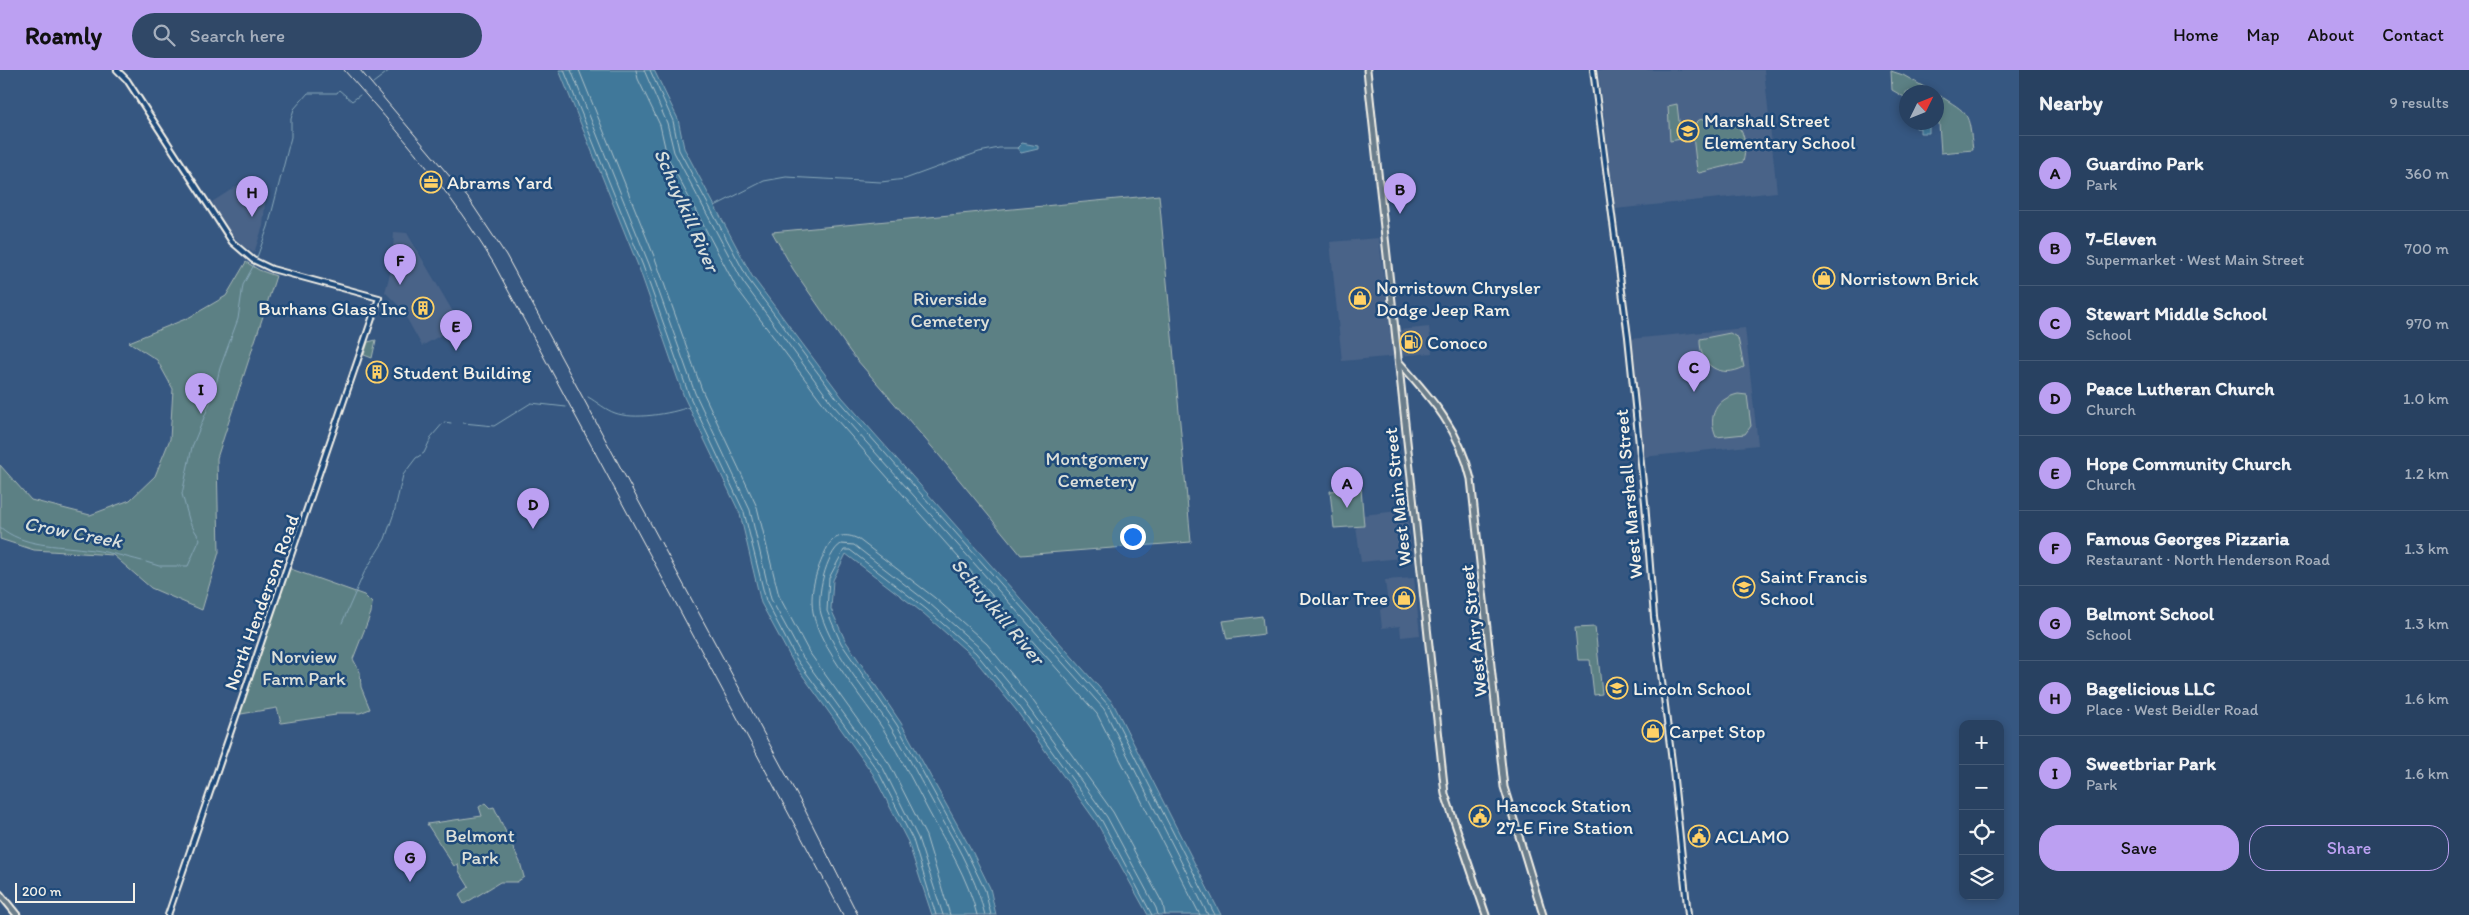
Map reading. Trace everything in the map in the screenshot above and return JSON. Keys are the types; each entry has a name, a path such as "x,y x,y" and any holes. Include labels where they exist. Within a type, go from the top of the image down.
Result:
{"main road":[{"name":"West Main Street","path":"1367,70 1445,794 1486,915"},
{"name":"West Airy Street","path":"1398,362 1445,416 1467,459 1486,602 1504,787 1542,915"},
{"path":"0,894 17,915"}],"street":[{"name":"North Henderson Road","path":"117,70 127,80 219,225 232,242 253,260 272,269 379,298 300,536 241,698 168,915"},
{"name":"West Marshall Street","path":"1593,70 1628,337 1645,503 1654,617 1673,770 1688,915"}],"shaded area":[{"name":"Marshall Street Elementary School","path":"1598,70 1764,70 1777,192 1615,209"},
{"path":"240,184 250,191 266,194 263,226 254,253 242,245 229,231 212,202"},
{"path":"394,232 407,233 460,324 422,346 401,308 385,292 392,267"},
{"path":"1379,238 1390,331 1429,327 1432,353 1342,361 1330,242"},
{"path":"1745,328 1758,445 1643,457 1630,339"},
{"path":"1407,510 1412,557 1361,562 1356,527 1364,526 1363,515"},
{"path":"1414,578 1420,635 1401,637 1400,626 1382,628 1380,610 1388,605 1385,580"}],"green space":[{"path":"1891,71 1903,75 1921,85 1899,85 1899,94 1892,90"},
{"path":"1944,98 1966,115 1973,150 1941,153 1939,130 1944,130"},
{"path":"1677,104 1681,139 1670,141 1668,106"},
{"path":"1718,115 1733,122 1742,132 1745,146 1743,162 1699,173 1697,171 1692,127 1699,120"},
{"name":"Riverside Cemetery","path":"1159,195 1191,542 1021,555 938,454 851,353 793,269 772,232"},
{"path":"246,262 259,270 276,276 217,458 219,552 202,610 151,588 113,555 34,550 0,539 0,465 31,500 90,515 130,500 155,476 170,439 173,389 157,360 129,342 188,318 226,296"},
{"path":"1730,333 1738,338 1744,367 1720,371 1707,363 1703,356 1700,339"},
{"path":"376,340 372,358 364,355 368,342"},
{"path":"1738,394 1747,395 1751,426 1745,434 1716,437 1713,429 1715,409 1730,396"},
{"path":"1361,488 1364,526 1334,528 1330,491"},
{"name":"Norview Farm Park","path":"288,568 364,595 372,603 371,613 353,659 360,672 361,687 370,709 360,713 336,713 336,715 281,723 277,708 235,715"},
{"path":"1262,616 1264,634 1227,639 1223,621"},
{"path":"1595,627 1602,694 1594,695 1590,660 1578,660 1575,628"},
{"name":"Belmont Park","path":"485,803 490,808 494,807 520,862 524,877 517,882 500,882 464,904 459,895 469,887 459,871 458,864 454,866 427,824 482,816 479,807"}],"water":[{"name":"Schuylkill River","path":"559,70 654,70 678,119 684,148 752,276 842,397 1113,703 1221,915 1148,915 1097,823 1016,710 972,656 923,613 846,554 833,580 831,609 845,640 901,723 972,851 990,888 996,915 932,915 908,842 873,774 793,662 761,603 740,514 684,397 639,268"},
{"path":"1920,130 1929,130 1929,133 1920,133"},
{"path":"1022,143 1038,146 1038,149 1021,153 1017,148"}],"waterway":[{"name":"Crow Creek","path":"373,83 390,70"},
{"name":"Crow Creek","path":"256,260 268,227 291,137 291,119 294,109 308,93 337,93 339,90 352,101 360,95"},
{"path":"715,206 764,181 786,177 881,182 905,179 979,152 999,148 1018,148"},
{"name":"Crow Creek","path":"146,562 159,566 188,566 200,539 190,523 182,494 192,447 214,393 220,368 238,319 243,285 255,263"},
{"path":"588,397 612,412 632,416 662,414 689,407"},
{"path":"463,423 494,426 531,403 566,407"},
{"path":"342,623 364,573 385,539 394,513 403,475 416,458 424,453 432,436 444,422 451,423"},
{"name":"Crow Creek","path":"0,527 9,534 29,542 100,551 142,561"}],"railway":[{"path":"344,70 442,187 494,264 843,915"},
{"path":"360,70 468,198 506,255 804,808 858,915"}],"place":[{"name":"Marshall Street Elementary School","path":"1688,131"},
{"name":"Abrams Yard","path":"431,182"},
{"name":"7-Eleven","path":"1400,214"},
{"name":"Bagelicious LLC","path":"252,217"},
{"name":"Norristown Brick","path":"1824,278"},
{"name":"Famous Georges Pizzaria","path":"400,285"},
{"name":"Norristown Chrysler Dodge Jeep Ram","path":"1360,298"},
{"name":"Burhans Glass Inc","path":"423,308"},
{"name":"Conoco","path":"1411,342"},
{"name":"Hope Community Church","path":"456,351"},
{"name":"Student Building","path":"377,372"},
{"name":"Stewart Middle School","path":"1694,392"},
{"name":"Sweetbriar Park","path":"201,414"},
{"name":"Guardino Park","path":"1347,508"},
{"name":"Peace Lutheran Church","path":"533,529"},
{"name":"Saint Francis School","path":"1744,587"},
{"name":"Dollar Tree","path":"1404,598"},
{"name":"Lincoln School","path":"1617,688"},
{"name":"Carpet Stop","path":"1653,731"},
{"name":"Hancock Station 27-E Fire Station","path":"1480,816"},
{"name":"ACLAMO","path":"1699,836"},
{"name":"Belmont School","path":"410,882"}],"park label":[{"name":"Montgomery Cemetery","path":"1097,469"}]}
